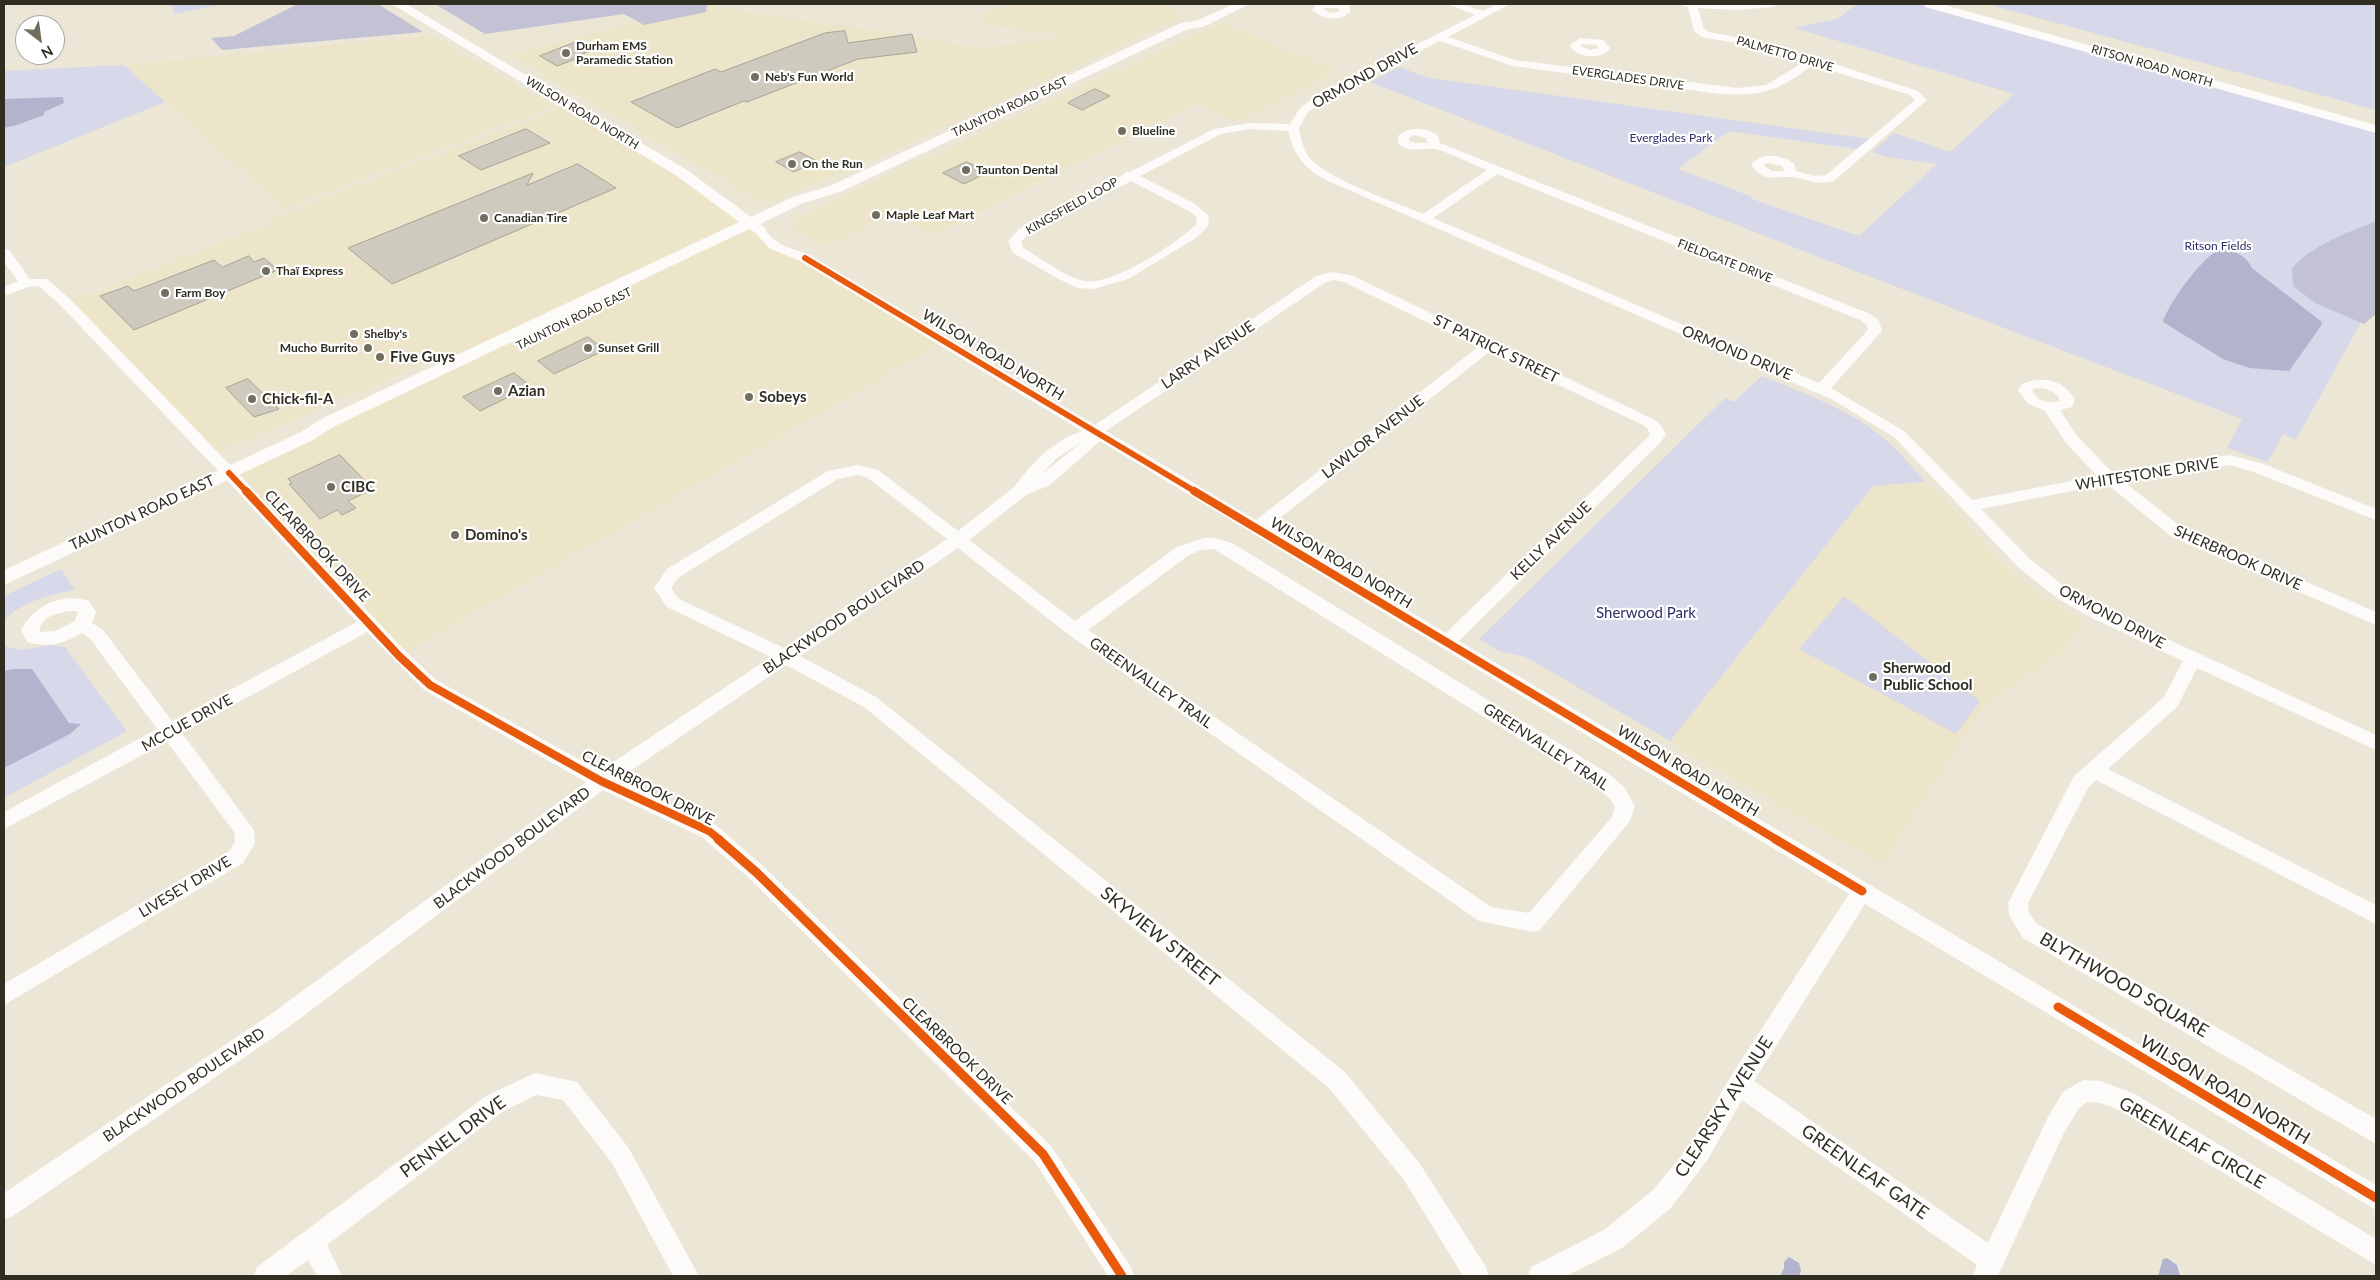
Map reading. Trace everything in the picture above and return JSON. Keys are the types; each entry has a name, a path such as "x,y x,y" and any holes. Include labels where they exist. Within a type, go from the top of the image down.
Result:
{"main road":[{"name":"WILSON ROAD NORTH","path":"398,4 682,173 754,226"},
{"name":"TAUNTON ROAD EAST","path":"1185,26 1189,20 1225,4"},
{"name":"TAUNTON ROAD EAST","path":"4,578 307,436 335,431 458,374 754,226 824,199 835,189 1185,26 1199,24 1243,4"},
{"name":"RITSON ROAD NORTH","path":"1929,4 2376,129"}],"street":[{"path":"1452,4 1482,14"},
{"name":"ORMOND DRIVE","path":"1505,4 1325,95 1304,110 1293,128 1297,148 1305,161 1323,174 1424,219 1822,389 1856,406 1899,434 2024,563 2063,594 2098,614 2376,744"},
{"path":"1681,4 1737,7 1772,4"},
{"name":"PALMETTO DRIVE","path":"1692,4 1701,33 1754,43 1914,93 1921,100 1830,178 1815,180 1790,174"},
{"name":"EVERGLADES DRIVE","path":"1439,36 1513,63 1720,91 1752,93 1774,88 1812,61"},
{"path":"1584,72 1587,53"},
{"path":"1129,175 1218,131 1250,126 1293,128"},
{"path":"1434,145 1495,170"},
{"path":"1424,219 1495,170"},
{"name":"FIELDGATE DRIVE","path":"1495,170 1865,317 1874,324 1875,330 1822,389"},
{"name":"KINGSFIELD LOOP","path":"1129,175 1191,207 1203,216 1202,226 1192,235 1114,281 1096,286 1080,284 1018,250 1014,241 1023,232 1129,175"},
{"name":"WILSON ROAD NORTH","path":"754,226 764,239 787,253 806,258 2376,1198"},
{"path":"4,253 26,283 4,292"},
{"name":"ST PATRICK STREET","path":"1321,279 1333,276 1348,279 1489,345 1648,422 1658,431 1655,440"},
{"name":"LARRY AVENUE","path":"1095,432 1321,279"},
{"name":"CLEARBROOK DRIVE","path":"26,283 42,282 66,303 430,685 601,781 709,831 757,873 1043,1154 1122,1276"},
{"name":"LAWLOR AVENUE","path":"1256,529 1489,345"},
{"name":"SHERBROOK DRIVE","path":"2052,408 2057,422 2071,440 2163,523 2178,534 2376,619"},
{"name":"BLACKWOOD BOULEVARD","path":"4,1207 282,1019 601,781 959,540 1020,491 1044,481 1087,446 1093,440 1095,432"},
{"name":"KELLY AVENUE","path":"1448,642 1655,440"},
{"name":"WHITESTONE DRIVE","path":"1969,506 2112,478 2229,460 2256,468 2376,515"},
{"name":"GREENVALLEY TRAIL","path":"787,657 673,603 662,588 674,573 834,475 858,470 872,474 1075,630 1486,915 1533,923 1620,821 1625,806 1617,793 1602,780 1226,547 1213,542 1200,543 1183,551 1075,630"},
{"name":"MCCUE DRIVE","path":"4,821 369,623"},
{"name":"LIVESEY DRIVE","path":"4,995 236,857 245,843 244,830 171,732 97,635 83,626"},
{"name":"SKYVIEW STREET","path":"787,657 870,702 1337,1080 1412,1172 1477,1276"},
{"name":"BLYTHWOOD SQUARE","path":"2193,658 2171,702 2081,782 2018,903 2019,915 2030,930 2376,1132"},
{"path":"2093,770 2376,915"},
{"name":"CLEARSKY AVENUE","path":"1540,1276 1613,1239 1662,1199 1700,1151 1739,1084 1862,891"},
{"name":"PENNEL DRIVE","path":"266,1276 494,1104 535,1084 569,1090 620,1155 687,1276"},
{"name":"GREENLEAF GATE","path":"1739,1084 1988,1268"},
{"name":"GREENLEAF CIRCLE","path":"1988,1268 2055,1127 2071,1100 2083,1091 2101,1092 2127,1102 2376,1253"},
{"path":"312,1242 330,1276"}],"shaded area":[{"path":"298,4 378,4 423,32 222,50 211,38 234,36"},
{"path":"435,4 707,4 706,12 644,25 624,14 485,34"},
{"path":"694,4 902,34 976,48 1068,37 986,25 982,14 1015,4 1163,4 1182,17 899,148 764,204 510,55 638,22"},
{"path":"1221,23 1337,70 1237,122 1196,104 934,235 893,214 826,246 791,226 795,220 851,192"},
{"path":"431,35 554,106 284,208 124,65"},
{"path":"63,97 64,103 44,112 44,115 4,128 4,99"},
{"path":"567,105 682,173 764,239 946,341 399,656 229,473 440,370 430,361 212,455 66,303 271,223 268,220"},
{"path":"2376,221 2376,314 2364,324 2315,303 2293,286 2292,269 2309,253 2331,240"},
{"path":"2223,249 2243,257 2252,268 2322,322 2289,371 2249,368 2223,359 2163,322 2179,292 2188,280 2207,259"},
{"name":"Sherwood Public School","path":"1926,482 2009,569 2031,588 2082,622 2064,650 1985,705 1882,865 1670,741 1873,486"},
{"path":"32,669 69,723 81,724 70,734 4,768 4,671"},
{"path":"1789,1257 1799,1263 1801,1271 1799,1276 1780,1276 1784,1268 1784,1262"},
{"path":"2167,1258 2177,1265 2180,1276 2158,1276 2163,1259"}],"green space":[{"path":"171,4 223,4 174,14"},
{"name":"Ritson Fields","path":"1857,4 1929,4 2376,132 2376,295 2296,440 2283,434 2268,462 2227,448 2242,419 1829,261 1370,82 1399,67 1429,78 1870,139 1857,149 1729,131 1678,169 1753,197 1752,199 1859,236 1937,164 1887,157 1872,152 1894,133 1950,152 2014,94 1795,28 1837,19"},
{"path":"1987,4 2376,4 2376,110"},
{"path":"124,65 165,102 4,167 4,71"},
{"name":"Sherwood Park","path":"1762,376 1812,396 1860,421 1893,447 1926,482 1873,486 1670,741 1526,657 1499,651 1479,639 1725,398 1734,402"},
{"path":"61,569 75,590 28,603 4,620 4,596"},
{"path":"1844,596 1980,701 1956,734 1799,649"},
{"path":"51,645 65,647 127,731 4,798 4,646 21,650"}],"building":[{"name":"Neb's Fun World","path":"845,31 848,43 912,34 917,52 858,59 677,128 631,102 715,69 721,72 825,33"},
{"name":"Durham EMS Paramedic Station","path":"576,42 591,51 557,66 540,56"},
{"path":"1095,89 1110,96 1082,110 1068,103"},
{"path":"526,129 550,143 481,170 459,156"},
{"name":"On the Run","path":"800,152 817,161 794,172 776,162"},
{"name":"Taunton Dental","path":"967,162 988,172 964,184 943,173"},
{"name":"Canadian Tire","path":"578,164 616,188 392,284 348,248 533,173 527,185"},
{"name":"Farm Boy","path":"249,256 254,262 264,258 278,270 134,330 100,296 128,286 134,291 214,260 222,267"},
{"path":"588,337 605,350 554,374 538,361"},
{"path":"514,373 531,386 480,411 463,397"},
{"name":"Chick-fil-A","path":"248,379 279,409 254,417 226,388"},
{"name":"CIBC","path":"340,455 373,489 348,501 356,508 342,515 337,510 320,519 289,484 292,483 288,479"}],"cycle path":[{"path":"805,258 1862,891"},
{"path":"229,473 399,656 430,685 601,781 709,831 757,873 1043,1154 1122,1276"},
{"path":"2058,1007 2376,1198"}],"place":[{"name":"Durham EMS Paramedic Station","path":"566,53"},
{"name":"Neb's Fun World","path":"755,77"},
{"name":"Blueline","path":"1122,131"},
{"name":"On the Run","path":"792,164"},
{"name":"Taunton Dental","path":"966,170"},
{"name":"Maple Leaf Mart","path":"876,215"},
{"name":"Canadian Tire","path":"484,218"},
{"name":"Thaï Express","path":"266,271"},
{"name":"Farm Boy","path":"165,293"},
{"name":"Shelby's","path":"354,334"},
{"name":"Mucho Burrito","path":"368,348"},
{"name":"Sunset Grill","path":"588,348"},
{"name":"Five Guys","path":"380,357"},
{"name":"Azian","path":"498,391"},
{"name":"Sobeys","path":"749,397"},
{"name":"Chick-fil-A","path":"252,399"},
{"name":"CIBC","path":"331,487"},
{"name":"Domino's","path":"455,535"},
{"name":"Sherwood Public School","path":"1873,677"}],"park label":[{"name":"Everglades Park","path":"1671,138"}]}
